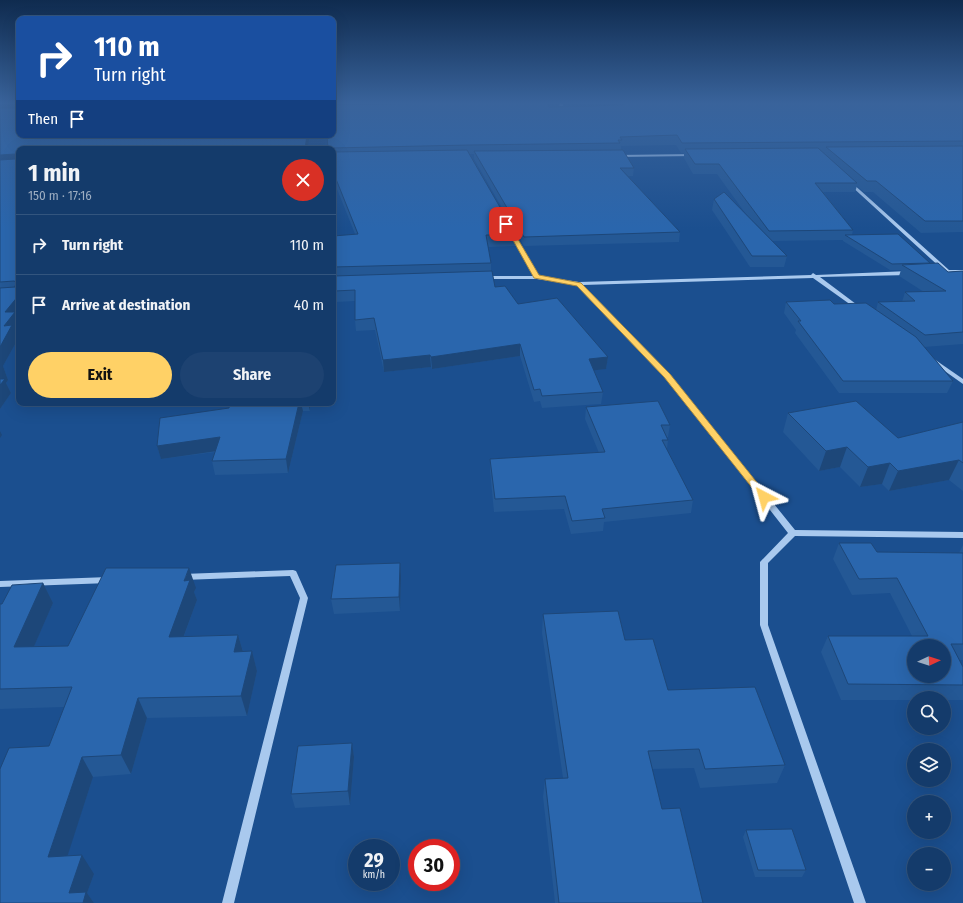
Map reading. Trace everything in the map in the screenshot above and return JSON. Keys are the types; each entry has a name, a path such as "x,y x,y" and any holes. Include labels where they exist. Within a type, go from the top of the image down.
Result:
{"street":[{"path":"611,156 698,155"},
{"path":"847,181 948,272"},
{"path":"510,230 537,277"},
{"path":"932,272 963,271"},
{"path":"476,279 537,277 579,284 916,272"},
{"path":"813,275 863,312"},
{"path":"579,284 667,375 793,533"},
{"path":"927,356 963,382"},
{"path":"860,903 764,625 764,562 793,533 963,535"},
{"path":"174,577 293,573 304,598 228,903"},
{"path":"0,584 119,579"}],"building":[{"path":"0,145 306,145 16,146 16,156 15,154 0,155"},
{"path":"463,145 336,148 336,146 328,146"},
{"path":"963,146 963,221 925,221 876,181 867,181 826,147"},
{"path":"818,148 857,183 815,183 853,230 769,231 719,164 695,164 685,149"},
{"path":"467,150 516,235 486,235 491,263 336,267 336,236 358,234 336,179 336,152"},
{"path":"623,150 634,168 620,168 680,232 524,237 474,151"},
{"path":"15,159 16,282 0,282 0,160"},
{"path":"724,192 787,256 752,256 714,199"},
{"path":"898,234 930,263 892,264 845,235"},
{"path":"938,263 948,272 963,271 963,332 925,335 878,302 915,301 905,292 946,291 902,265"},
{"path":"492,271 495,287 505,286 518,304 557,298 608,357 589,359 603,392 542,396 540,389 534,390 520,344 431,357 430,355 383,360 374,318 355,320 355,290 336,291 336,276"},
{"path":"16,282 16,299 5,312 15,312 4,326 12,325 0,347 0,288 15,287"},
{"path":"830,300 834,304 866,303 916,337 953,381 843,381 798,321 801,321 786,302"},
{"path":"0,379 5,379 0,385"},
{"path":"658,401 670,425 661,425 668,440 662,440 693,500 602,509 605,518 572,521 565,496 495,499 490,459 605,452 586,407"},
{"path":"856,401 898,438 963,422 963,463 959,460 898,471 890,463 868,467 847,447 826,451 788,413"},
{"path":"229,406 298,406 286,459 212,461 220,437 157,446 160,418 229,408"},
{"path":"839,543 871,543 877,552 963,553 963,644 951,644 963,667 963,685 848,684 828,636 928,636 897,578 859,579"},
{"path":"400,563 399,597 331,599 336,565"},
{"path":"106,568 189,568 184,581 190,580 169,637 238,635 234,652 252,651 241,696 138,698 121,755 82,757 48,857 82,855 69,893 86,892 83,903 0,903 0,769 9,748 49,746 72,687 0,689 0,604 2,604 12,585 43,583 14,647 68,646"},
{"path":"618,611 625,640 653,639 668,690 755,687 785,765 705,769 699,749 648,751 662,809 680,808 703,903 559,903 545,779 568,778 543,614"},
{"path":"352,743 348,791 291,794 298,746"},
{"path":"792,829 806,870 758,870 746,830"}],"route":[{"path":"506,224 537,277 579,284 667,375 764,497"}]}
